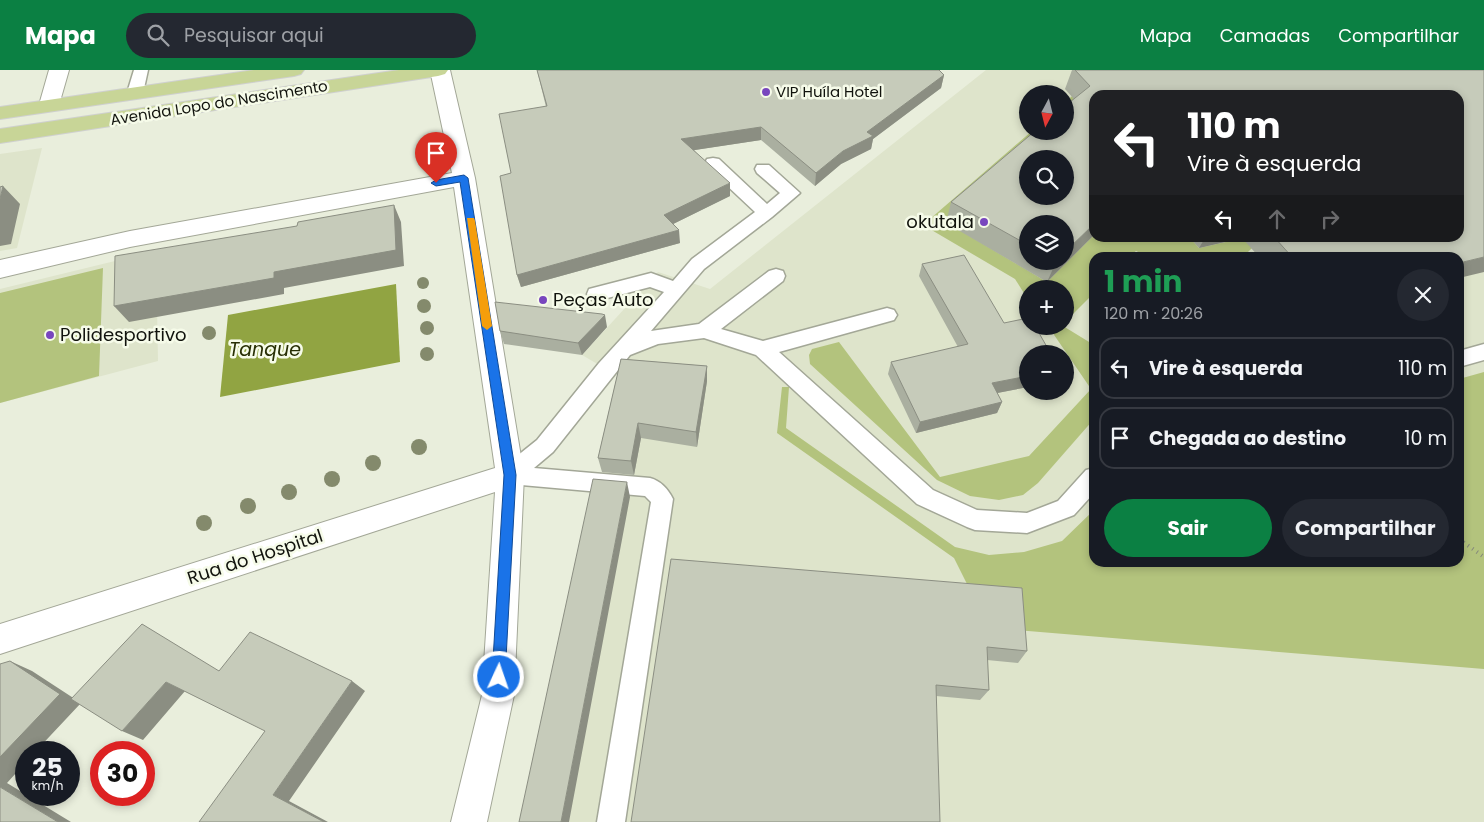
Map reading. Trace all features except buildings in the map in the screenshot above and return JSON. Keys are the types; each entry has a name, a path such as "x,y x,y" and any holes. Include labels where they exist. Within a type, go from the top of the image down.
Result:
{"main road":[{"name":"Avenida Lopo do Nascimento","path":"0,113 294,70"},
{"name":"Avenida Lopo do Nascimento","path":"0,136 439,70"}],"street":[{"path":"49,105 59,70"},
{"path":"439,70 464,178 510,475 498,695 469,822"},
{"path":"0,269 130,239 464,178"},
{"name":"Rua do Hospital","path":"0,639 510,475"}],"lane":[{"path":"135,93 141,70"},
{"path":"713,163 766,213"},
{"path":"510,475 545,446 606,369 698,264 791,193 763,169"},
{"path":"704,331 776,276"},
{"path":"596,294 651,280 677,288"},
{"path":"763,350 887,315"},
{"path":"625,349 656,337 704,331 763,350 813,393 925,497 975,520 1027,523 1066,508 1089,483"},
{"path":"1464,358 1484,352"},
{"path":"510,475 650,487 662,499 660,521 610,822"}],"path":[{"path":"1464,543 1484,557"}],"shaded area":[{"path":"986,70 1484,70 1484,822 529,822 624,374 606,369 582,355 658,272 710,289"},
{"path":"1074,98 1089,116 1089,151 1053,140 1074,140"},
{"path":"1022,140 1044,140 1032,150 1019,150 1019,161 946,222 1019,265 1019,270 1027,270 1044,280 1019,280 1019,285 1015,279 923,225"},
{"path":"42,148 17,248 0,251 0,154"},
{"path":"1089,240 1089,242 1194,242 1199,248 1225,242 1247,242 1252,248 1248,252 1089,252 1089,298 1074,313 1074,280 1049,280 1059,270 1074,270 1074,255"},
{"name":"Polidesportivo","path":"156,251 158,361 0,403 0,289"},
{"name":"Polidesportivo","path":"103,268 99,376 0,403 0,293"},
{"path":"1074,333 1089,342 1089,386 1074,364 1074,345 1061,345 1054,335 1074,335"},
{"path":"839,342 940,477 1029,456 1089,391 1089,425 1038,483 1023,495 999,500 970,496 937,480 810,364 809,355 812,349"},
{"path":"1484,372 1484,669 1015,630 974,598 954,558 777,433 782,387 789,387 786,428 955,547 989,555 1024,552 1062,541 1089,515 1089,567 1464,567 1464,378"}],"water":[{"name":"Tanque","path":"396,284 400,362 220,397 228,315"}],"slow traffic":[{"path":"470,221 487,326"}],"place":[{"name":"VIP Huíla Hotel","path":"766,92"},
{"name":"okutala","path":"984,222"},
{"name":"Peças Auto","path":"543,300"},
{"name":"Polidesportivo","path":"50,335"}],"route":[{"path":"436,183 464,178 510,475 499,677"}]}
